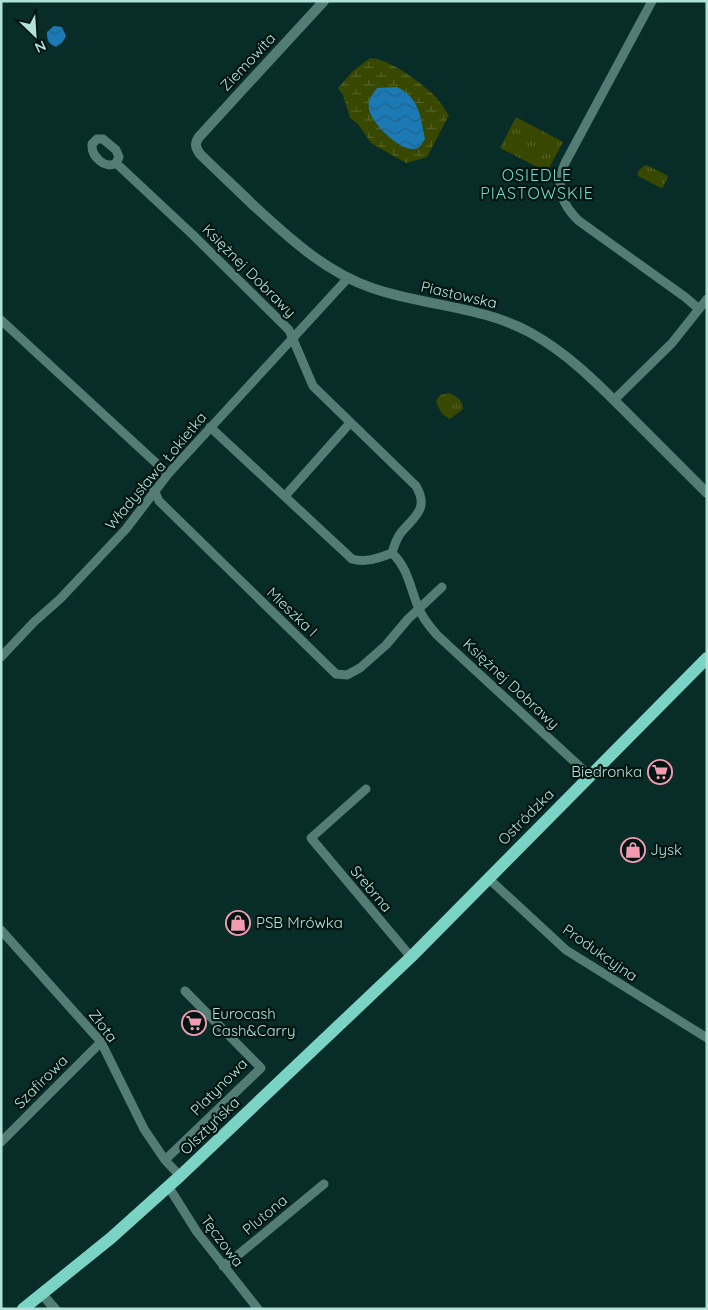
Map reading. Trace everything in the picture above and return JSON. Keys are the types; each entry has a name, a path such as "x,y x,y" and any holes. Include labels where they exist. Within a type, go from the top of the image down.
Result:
{"main road":[{"name":"Ostródzka","path":"411,957 707,658"},
{"name":"Olsztyńska","path":"23,1309 110,1238 180,1176 411,957"}],"street":[{"name":"Ziemowita","path":"195,143 324,1"},
{"path":"652,1 564,163 559,181 560,194 566,206 579,221 699,309"},
{"name":"Piastowska","path":"195,143 200,154 273,223 304,250 348,278 391,294 477,313 507,322 548,343 579,367 614,400 707,493"},
{"name":"Księżnej Dobrawy","path":"116,163 193,235 289,330 313,386 416,486 422,501 420,510 400,535 392,553 404,566 418,608 427,624 436,635 590,776"},
{"name":"Władysława Łokietka","path":"1,657 126,530 154,490 168,474 348,278"},
{"path":"614,400 672,343 707,299"},
{"path":"1,320 168,474"},
{"path":"285,496 350,423"},
{"path":"210,427 352,559 359,561 374,559 392,553"},
{"name":"Mieszka I","path":"154,490 159,501 336,674 347,675 360,668 386,644 418,608"},
{"path":"418,608 442,587"},
{"name":"Srebrna","path":"366,789 311,838 411,957"},
{"name":"Produkcyjna","path":"488,878 566,950 707,1038"},
{"name":"Złota","path":"1,930 101,1042 144,1129 180,1176"},
{"name":"Platynowa","path":"166,1160 261,1068 185,991"},
{"name":"Szafirowa","path":"1,1142 101,1042"},
{"name":"Plutona","path":"223,1266 324,1184"},
{"name":"Tęczowa","path":"168,1186 197,1232 258,1309"},
{"path":"42,1294 55,1309"}],"green space":[{"path":"370,58 386,62 413,78 439,100 449,115 427,157 406,163 371,143 358,124 350,118 343,95 338,88 353,71"},
{"path":"516,117 563,142 547,172 500,148"},
{"path":"646,165 667,175 668,177 663,187 661,188 638,176 637,174 641,168"},
{"path":"449,393 457,397 463,406 463,409 450,419 441,412 436,401 440,395"}],"water":[{"path":"54,26 62,27 66,36 62,43 56,47 50,43 47,37 47,32"},
{"path":"397,87 410,96 418,109 425,139 421,146 416,149 401,146 394,141 380,128 369,109 369,100 377,88"}],"place":[{"name":"Biedronka","path":"660,772"},
{"name":"Jysk","path":"633,850"},
{"name":"PSB Mrówka","path":"238,923"},
{"name":"Eurocash Cash&Carry","path":"194,1023"}],"district":[{"name":"OSIEDLE PIASTOWSKIE","path":"537,184"}]}
